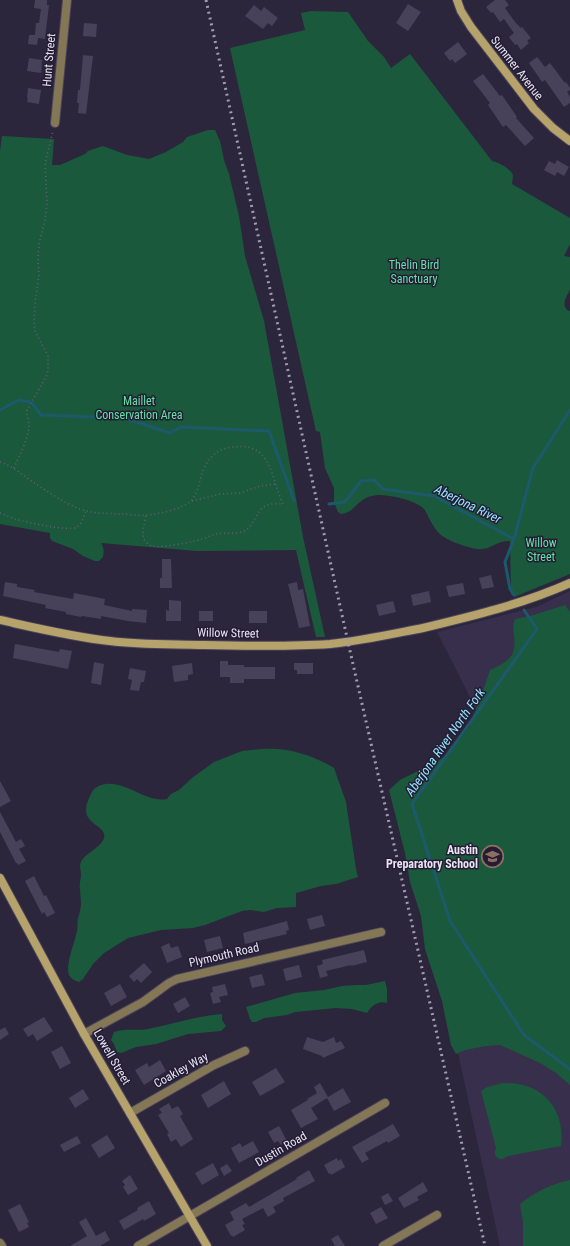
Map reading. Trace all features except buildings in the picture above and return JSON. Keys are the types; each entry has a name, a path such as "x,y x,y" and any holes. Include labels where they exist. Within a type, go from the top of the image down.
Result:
{"main road":[{"name":"Summer Avenue","path":"457,0 471,27 534,109 553,128 570,141"},
{"name":"Willow Street","path":"0,620 57,632 118,642 268,646 330,644 381,636 455,620 510,606 570,583"},
{"name":"Lowell Street","path":"0,878 84,1034 207,1246"}],"street":[{"name":"Hunt Street","path":"56,123 67,0"},
{"name":"Plymouth Road","path":"84,1034 142,1002 177,979 189,975 381,932"},
{"name":"Coakley Way","path":"130,1113 214,1065 245,1051"},
{"name":"Dustin Road","path":"138,1246 385,1103"},
{"path":"383,1246 437,1215"}],"path":[{"path":"14,468 28,430 29,424 27,410 47,375 48,370 48,356 35,331 34,324 39,274 39,244 45,220 47,203 45,163 56,123"},
{"path":"146,515 143,534 147,543 159,547 186,543 216,534 238,533 247,529 264,506 271,504 283,504 269,464 263,455 257,450 236,446 216,452 210,458 202,473 198,488 191,501"},
{"path":"0,462 14,468 29,480 53,495 86,511 146,515 176,509 191,501 220,494 240,493 260,486 276,484"},
{"path":"0,513 33,523 69,529 78,527 86,511"}],"shaded area":[{"name":"Austin Preparatory School","path":"570,591 570,1246 500,1246 430,924 482,721 437,632 536,607"}],"green space":[{"name":"Thelin Bird Sanctuary","path":"311,11 348,12 368,41 384,57 391,68 410,54 492,161 504,166 511,172 513,175 512,184 570,218 570,244 564,256 570,257 570,289 565,300 565,307 570,311 570,574 514,597 513,594 511,595 510,541 500,542 483,549 468,547 456,543 439,533 433,526 425,510 420,506 396,497 378,495 371,496 365,498 350,511 341,514 338,512 334,502 334,488 325,468 320,432 316,431 230,48 305,30 301,13"},
{"name":"Maillet Conservation Area","path":"208,130 215,130 220,141 239,216 245,256 264,321 303,537 325,637 316,637 296,550 197,551 101,543 104,550 103,557 99,561 95,561 83,556 73,549 52,541 50,538 50,533 0,524 0,151 2,136 54,139 52,165 60,165 85,154 88,151 103,146 127,155 149,159 166,152 183,142 187,137"},
{"name":"Austin Preparatory School","path":"565,605 570,612 570,1085 542,1064 500,1045 465,1050 456,1054 451,1045 442,1001 425,949 421,916 410,882 405,853 389,790 400,780 445,756 470,726 490,670 502,664 510,658 512,654 515,642 513,627 515,619"},
{"path":"281,749 300,753 317,759 334,768 346,802 358,877 336,884 321,886 296,893 296,907 277,908 264,912 250,910 242,911 193,928 161,930 128,938 104,953 79,982 72,979 69,975 68,965 77,931 81,906 80,864 86,856 100,845 104,838 104,833 89,819 86,813 86,806 96,787 106,784 114,784 152,798 167,799 171,794 179,790 192,778 214,762 242,751"},
{"path":"385,981 387,989 387,1003 381,1002 375,1004 367,1013 352,1009 336,1008 295,1012 252,1022 246,1007 295,993 324,990 342,986 366,985"},
{"path":"222,1014 222,1020 226,1026 221,1031 188,1034 156,1044 136,1047 121,1053 117,1052 111,1040 114,1032 118,1031 148,1029 194,1018"},
{"path":"503,1083 529,1087 539,1092 548,1100 555,1109 559,1120 562,1132 561,1146 508,1156 503,1159 497,1158 495,1152 496,1148 481,1091 487,1087"},
{"path":"570,1180 570,1246 523,1246 523,1222 520,1204 544,1189"}],"waterway":[{"name":"Aberjona River","path":"0,410 19,400 31,402 41,415 125,418 170,433 181,427 269,431 294,501"},
{"path":"514,595 510,589 505,562 514,539 533,468 570,410"},
{"name":"Aberjona River","path":"329,504 345,502 361,481 374,480 383,489 434,496 514,539"},
{"name":"Aberjona River North Fork","path":"524,610 537,629 412,804 450,921 524,1035 570,1069"}],"railway":[{"path":"206,0 348,642 485,1246"}],"place":[{"name":"Austin Preparatory School","path":"493,857"}]}
